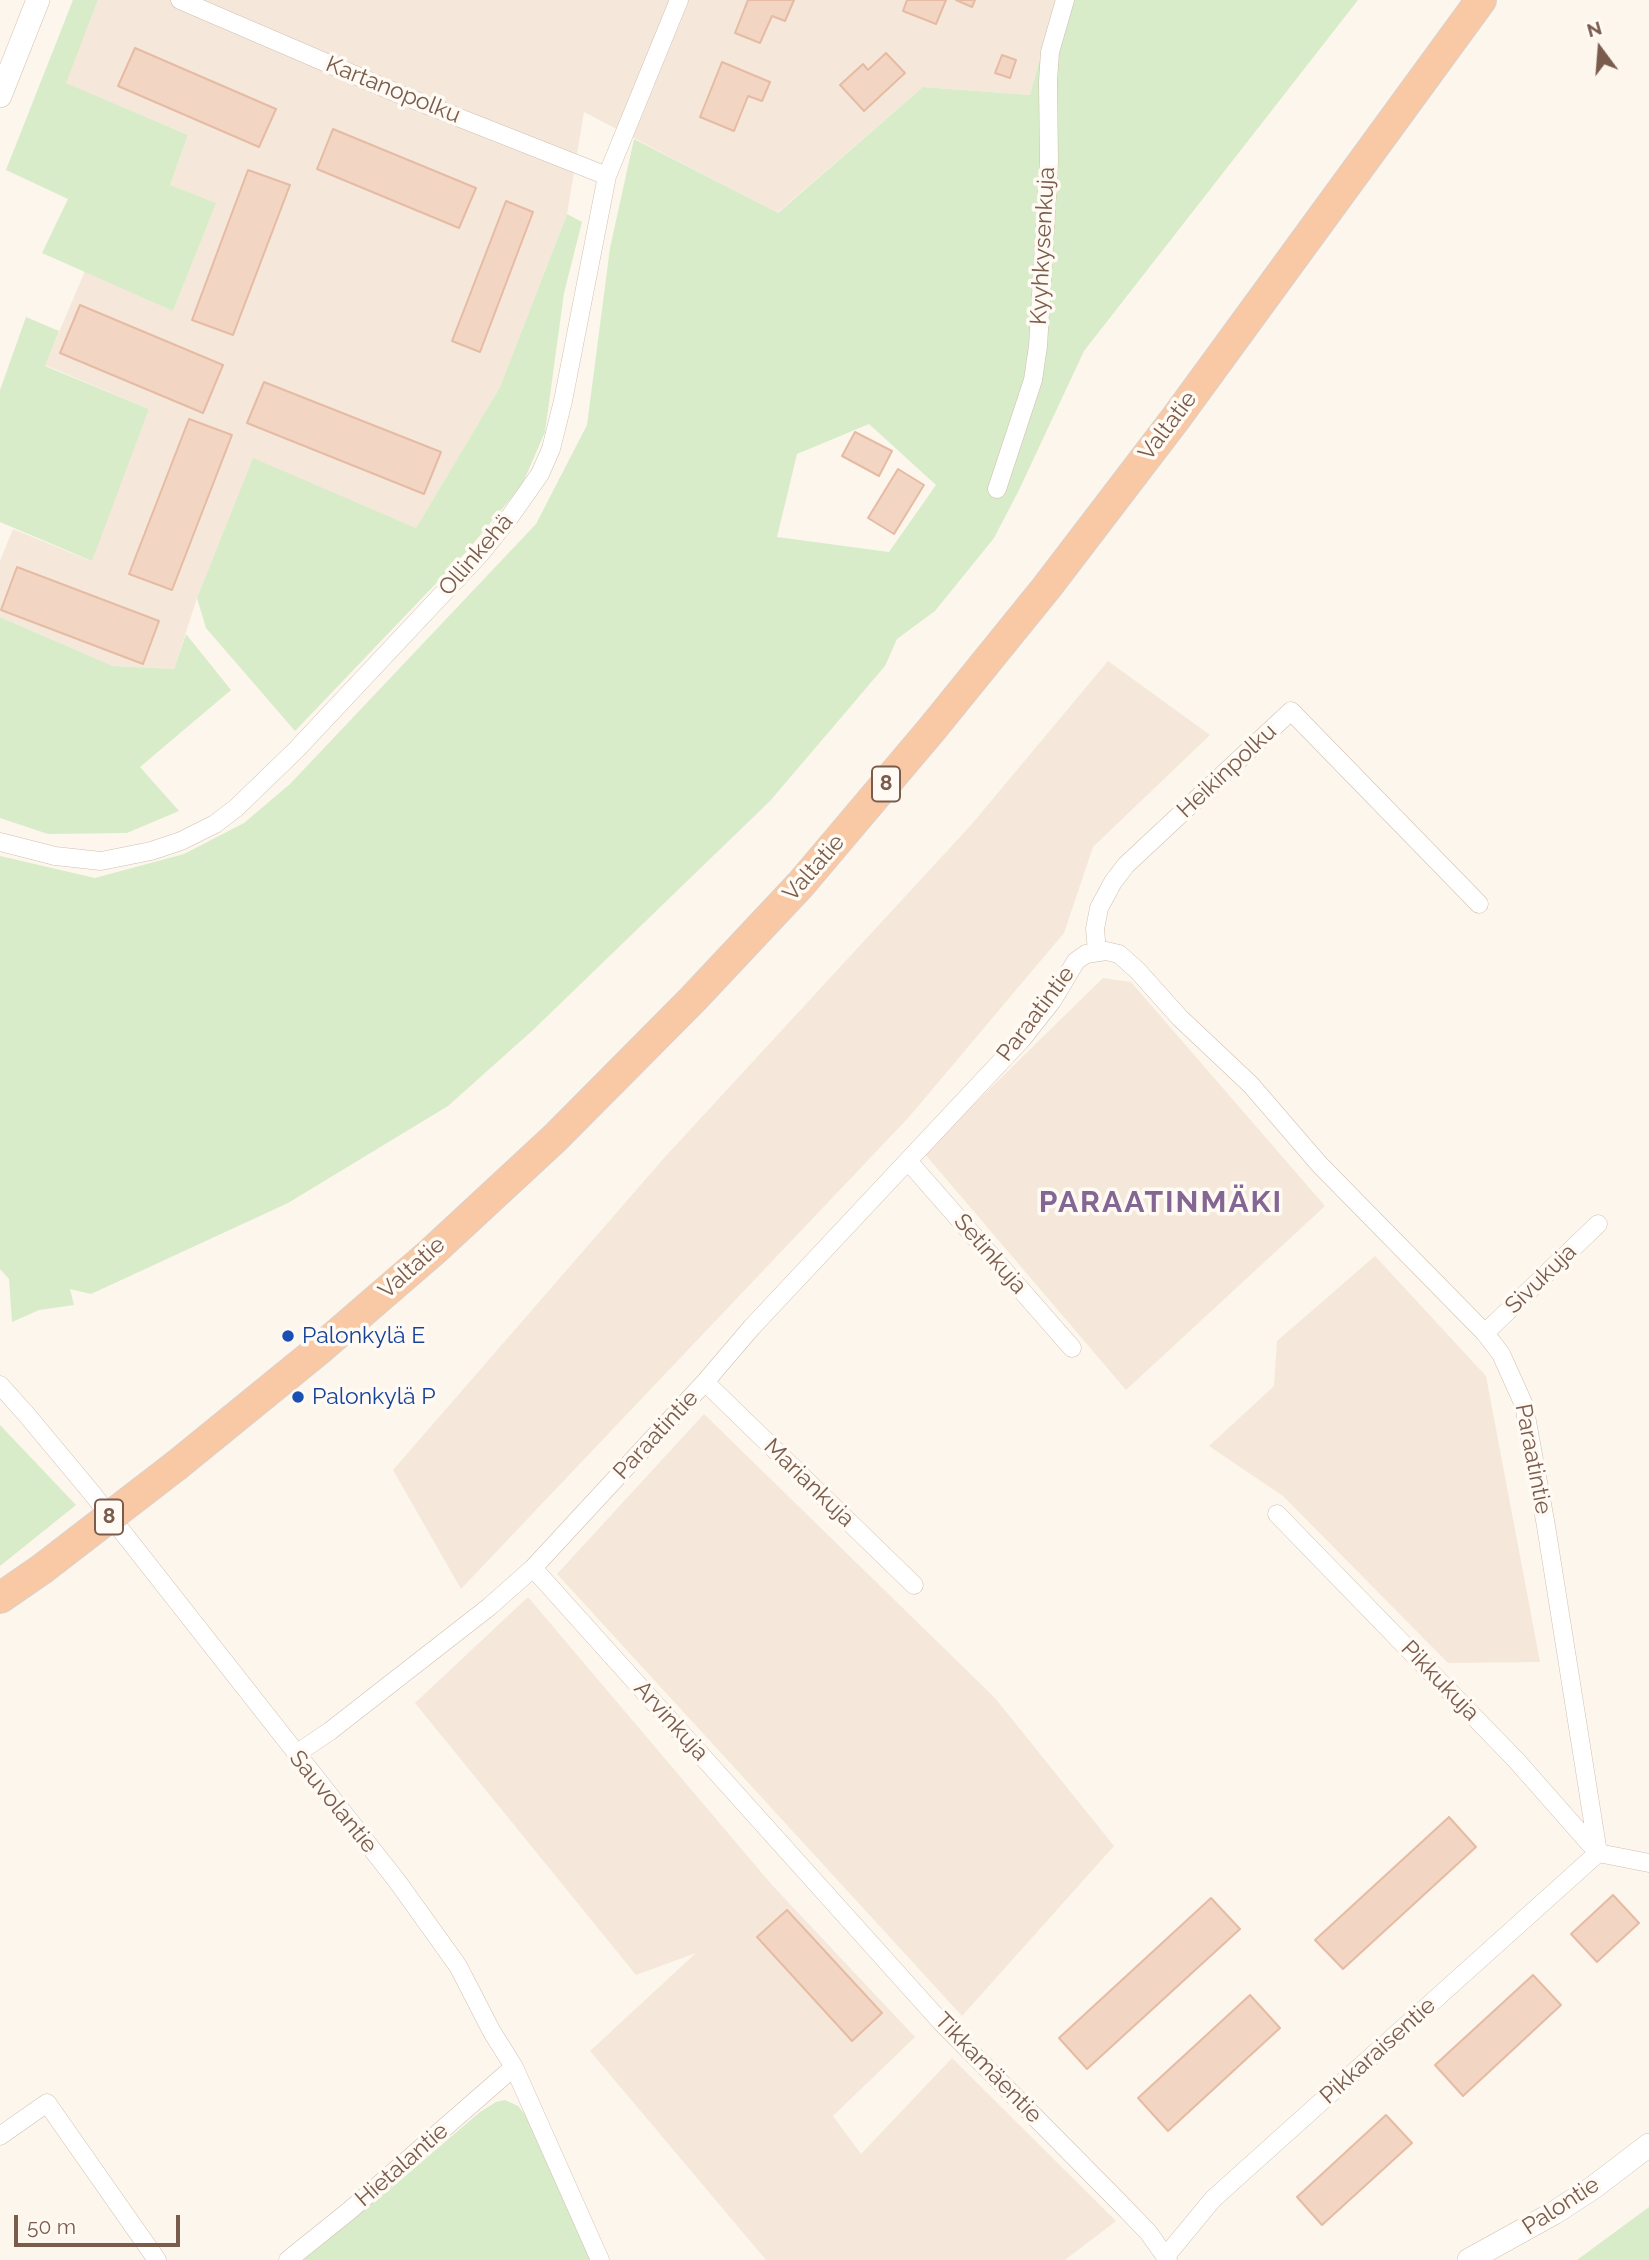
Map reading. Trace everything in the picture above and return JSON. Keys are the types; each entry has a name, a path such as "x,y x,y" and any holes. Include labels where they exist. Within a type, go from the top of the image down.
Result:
{"highway":[{"name":"Valtatie","path":"0,1598 177,1465 322,1347 432,1252 555,1138 693,999 801,884 1047,587 1175,418 1481,0"}],"street":[{"path":"0,96 38,0"},
{"name":"Kartanopolku","path":"180,0 399,94 607,176"},
{"name":"Ollinkehä","path":"0,842 55,856 101,861 151,851 208,828 236,808 296,750 480,554 526,496 551,449 563,401 607,176 678,0"},
{"name":"Kyyhkysenkuja","path":"997,489 1033,380 1038,346 1049,161 1050,51 1065,0"},
{"name":"Heikinpolku","path":"1097,951 1095,929 1099,908 1112,882 1126,865 1291,711 1479,904"},
{"name":"Paraatintie","path":"296,1754 330,1731 489,1607 533,1568 705,1382 752,1327 1023,1039 1052,1001 1076,961 1097,951 1119,954 1137,970 1180,1018 1251,1085 1319,1164 1485,1333 1501,1354 1524,1405 1598,1853"},
{"name":"Setinkuja","path":"908,1161 1072,1348"},
{"name":"Sivukuja","path":"1485,1333 1598,1224"},
{"name":"Mariankuja","path":"705,1382 914,1585"},
{"name":"Sauvolantie","path":"0,1385 91,1492 397,1881 458,1966 492,2032 514,2067 600,2260"},
{"name":"Pikkukuja","path":"1278,1514 1516,1760 1598,1853"},
{"name":"Arvinkuja","path":"533,1568 808,1874"},
{"path":"1598,1853 1649,1863"},
{"name":"Pikkaraisentie","path":"1167,2258 1213,2199 1598,1853"},
{"name":"Tikkamäentie","path":"808,1874 941,2022 1148,2232 1167,2258"},
{"name":"Hietalantie","path":"288,2260 349,2211 514,2067"},
{"path":"0,2136 47,2103 157,2260"},
{"name":"Palontie","path":"1469,2260 1554,2213 1594,2187 1649,2145"}],"shaded area":[{"path":"98,0 1071,0 1049,24 1030,95 923,87 777,213 584,112 567,214 500,387 416,528 253,459 197,598 174,669 113,666 0,617 0,561 13,529 91,561 149,409 45,365 85,271 173,311 215,203 170,185 188,135 65,83"},
{"path":"1108,661 1210,735 1093,847 1064,933 909,1117 461,1589 393,1470 664,1158 971,825"},
{"path":"1103,978 1131,982 1325,1206 1126,1390 924,1153"},
{"path":"1375,1256 1486,1376 1540,1662 1448,1663 1283,1496 1209,1446 1274,1386 1277,1341"},
{"path":"704,1414 995,1698 1114,1846 962,2016 557,1574"},
{"path":"528,1597 772,1885 915,2037 833,2116 861,2154 952,2058 1116,2221 1065,2260 766,2260 590,2051 696,1953 636,1975 415,1703"}],"green space":[{"path":"73,0 98,0 66,83 188,135 170,185 216,203 173,311 42,253 68,199 6,170"},
{"path":"1071,0 1358,0 1084,351 994,538 935,611 897,639 885,666 770,801 533,1030 448,1106 288,1203 91,1294 70,1289 74,1305 39,1310 12,1322 9,1279 0,1269 0,856 95,878 184,854 244,823 290,784 536,524 587,425 610,248 634,139 778,213 923,87 1030,95 1049,24","holes":["869,424 936,485 889,552 777,537 797,454"]},
{"path":"567,214 582,222 564,293 545,432 522,485 467,551 295,731 206,628 197,598 253,458 416,528 500,387"},
{"path":"26,317 59,331 45,366 149,409 92,561 0,522 0,390"},
{"path":"0,617 113,666 174,669 186,634 231,690 140,767 179,811 127,833 48,834 0,818"},
{"path":"0,1425 76,1505 0,1566"},
{"path":"505,2100 518,2106 528,2118 592,2260 301,2260 480,2112"},
{"path":"1649,2207 1649,2260 1577,2260"}],"building":[{"path":"748,0 794,0 785,21 772,16 760,43 735,33"},
{"path":"907,0 946,0 936,24 903,11"},
{"path":"956,0 975,0 972,7"},
{"path":"135,48 276,109 259,147 118,86"},
{"path":"886,53 905,73 864,111 840,85 863,64 868,70"},
{"path":"1002,55 1016,60 1010,78 995,73"},
{"path":"722,62 770,82 762,101 748,96 734,131 700,117"},
{"path":"333,129 476,188 459,228 317,169"},
{"path":"248,170 290,185 233,335 192,320"},
{"path":"506,201 533,212 480,352 452,341"},
{"path":"80,305 223,365 203,413 60,353"},
{"path":"264,382 441,452 424,494 247,423"},
{"path":"189,419 232,435 172,590 129,574"},
{"path":"855,432 892,451 879,476 842,456"},
{"path":"898,469 924,485 894,534 868,518"},
{"path":"17,567 159,621 143,664 1,610"},
{"path":"1449,1817 1476,1847 1343,1969 1315,1940"},
{"path":"1613,1895 1639,1923 1597,1962 1571,1934"},
{"path":"1211,1898 1240,1929 1087,2069 1059,2038"},
{"path":"787,1910 882,2013 852,2041 757,1937"},
{"path":"1533,1975 1561,2005 1463,2096 1435,2065"},
{"path":"1250,1995 1280,2028 1168,2131 1138,2098"},
{"path":"1386,2115 1412,2143 1322,2225 1297,2197"}],"place":[{"name":"Palonkylä E","path":"288,1336"},
{"name":"Palonkylä P","path":"298,1397"}],"district":[{"name":"PARAATINMÄKI","path":"1161,1203"}]}
